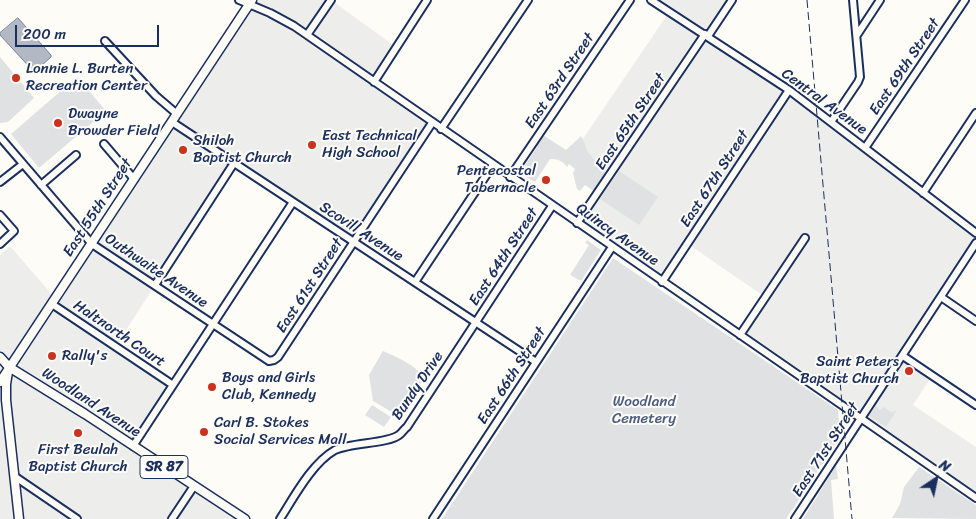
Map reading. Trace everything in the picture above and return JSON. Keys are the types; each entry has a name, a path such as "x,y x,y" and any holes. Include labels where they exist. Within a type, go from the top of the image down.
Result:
{"main road":[{"name":"East 55th Street","path":"0,382 251,2"},
{"name":"Woodland Avenue","path":"0,357 9,367 244,519"},
{"path":"9,367 6,400 19,519"}],"street":[{"name":"Quincy Avenue","path":"239,0 251,2 282,19 976,498"},
{"path":"307,36 331,0"},
{"path":"374,82 427,0"},
{"path":"441,129 528,0"},
{"name":"East 63rd Street","path":"510,177 630,0"},
{"name":"Central Avenue","path":"651,0 789,90 976,233"},
{"name":"East 65th Street","path":"577,223 732,0"},
{"path":"831,122 860,77 854,0"},
{"path":"857,35 880,0"},
{"name":"East 69th Street","path":"865,148 964,0"},
{"path":"105,41 156,96 177,114"},
{"name":"East 67th Street","path":"662,282 789,90"},
{"path":"923,192 976,113"},
{"name":"Scovill Avenue","path":"172,122 536,362"},
{"name":"East 61st Street","path":"274,360 278,357 432,123"},
{"name":"Outhwaite Avenue","path":"0,137 92,244 269,361 274,360"},
{"path":"104,144 134,179"},
{"path":"41,185 76,155"},
{"path":"154,285 234,163"},
{"path":"0,182 22,164"},
{"path":"415,282 493,165"},
{"path":"133,446 293,202"},
{"name":"East 64th Street","path":"476,322 552,206"},
{"path":"0,215 14,231 0,244"},
{"path":"740,335 805,238"},
{"name":"East 71st Street","path":"795,519 976,243"},
{"name":"East 66th Street","path":"433,519 612,247"},
{"path":"941,297 976,321"},
{"name":"Haltnorth Court","path":"52,304 173,385"},
{"name":"Bundy Drive","path":"280,519 314,468 335,450 398,436 407,427 476,322"},
{"path":"903,356 976,405"},
{"path":"14,476 77,519"},
{"path":"172,519 194,486"}],"shaded area":[{"path":"252,0 331,0 396,47 374,82 432,123 353,242 234,163 115,347 173,385 133,446 245,519 0,519 0,255 10,246 55,298"},
{"path":"651,0 732,0 708,36 789,90 976,233 976,243 903,356 932,376 913,405 976,447 976,498 740,335 765,297 688,244 662,282 577,223 605,182 570,158 669,12"},
{"path":"18,18 51,55 34,72 0,35"}],"green space":[{"path":"0,57 34,98 8,122 0,123"},
{"name":"Dwayne Browder Field","path":"77,77 106,111 39,168 11,134"},
{"path":"543,135 566,150 581,136 587,150 605,171 595,192 585,185 580,191 577,189 573,173 575,169 569,164 567,167 558,160 550,159 535,182 520,173"},
{"path":"619,171 658,197 639,225 600,199"},
{"path":"587,240 601,250 581,281 570,275 589,245 585,243"},
{"name":"Woodland Cemetery","path":"613,258 838,410 840,437 786,519 442,519"},
{"path":"383,351 418,370 424,379 397,415 373,401 369,375"},
{"path":"372,405 391,417 384,427 365,415"},
{"path":"876,406 880,410 883,407 892,412 897,410 886,427 869,416"},
{"path":"836,466 838,479 831,480 834,519 803,519"},
{"path":"919,467 976,505 976,519 892,518 900,504 904,487"}],"railway":[{"path":"807,0 852,519"}],"place":[{"name":"Lonnie L. Burten Recreation Center","path":"16,78"},
{"name":"Dwayne Browder Field","path":"58,123"},
{"name":"East Technical High School","path":"312,145"},
{"name":"Shiloh Baptist Church","path":"183,150"},
{"name":"Pentecostal Tabernacle","path":"546,180"},
{"name":"Rally's","path":"52,356"},
{"name":"Saint Peters Baptist Church","path":"909,371"},
{"name":"Boys and Girls Club, Kennedy","path":"212,387"},
{"name":"Carl B. Stokes Social Services Mall","path":"204,432"},
{"name":"First Beulah Baptist Church","path":"78,433"}]}
